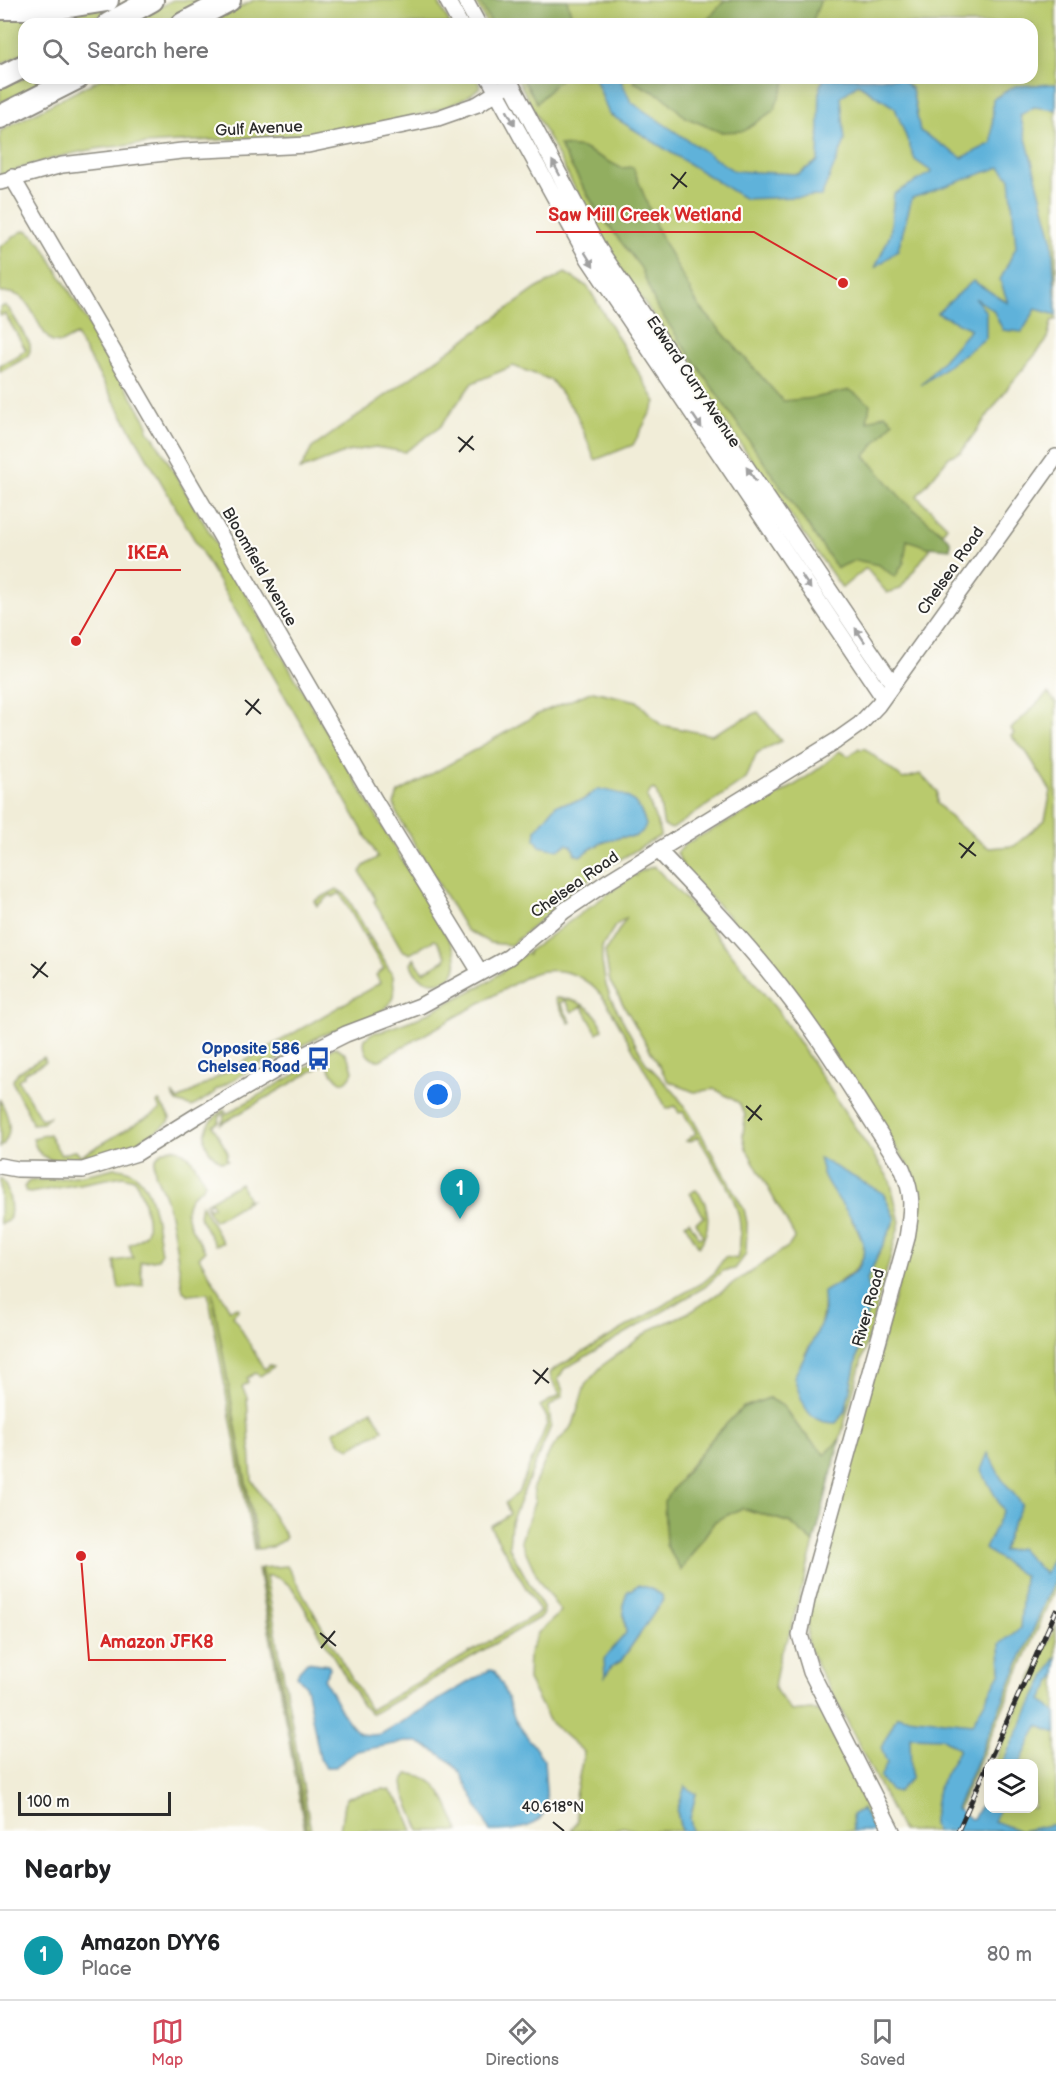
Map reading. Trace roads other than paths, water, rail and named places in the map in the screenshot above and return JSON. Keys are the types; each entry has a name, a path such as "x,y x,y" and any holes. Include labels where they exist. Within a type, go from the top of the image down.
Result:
{"highway":[{"path":"0,8 57,8 107,0"},
{"path":"120,18 152,0"},
{"path":"195,18 230,0"},
{"path":"0,78 18,69"},
{"path":"0,117 65,84"}],"street":[{"path":"447,0 457,18"},
{"path":"465,0 475,18"},
{"name":"Edward Curry Avenue","path":"492,84 588,258 785,537 893,684"},
{"name":"Gulf Avenue","path":"6,180 62,165 182,151 308,145 438,118 478,104 506,84"},
{"name":"Edward Curry Avenue","path":"512,84 598,249 785,537 884,697"},
{"name":"Bloomfield Avenue","path":"6,180 375,801 480,972"},
{"name":"Chelsea Road","path":"0,1166 17,1169 83,1170 137,1153 288,1063 346,1034 420,1006 509,957 564,911 658,850 836,741 860,724 884,697 1056,458"},
{"name":"River Road","path":"658,850 755,954 782,987 895,1158 911,1188 912,1210 907,1238 813,1577 800,1635 811,1672 892,1831"}],"water":[{"path":"597,84 623,84 631,102 734,171 798,174 818,161 820,85 858,84 841,97 845,141 821,196 745,199 609,114"},
{"path":"858,84 907,84 912,89 920,131 962,158 992,143 993,99 1015,86 1056,84 1056,110 1034,107 1020,115 1052,238 1056,315 1036,309 1022,332 1003,330 993,310 975,298 986,312 986,338 921,385 971,329 937,313 973,281 1008,303 1000,280 1016,247 1010,178 1000,167 912,198 898,250 875,268 890,235 894,194 932,172 915,160 895,108"},
{"path":"598,789 615,792 635,802 646,825 642,832 634,837 622,837 600,843 580,856 575,854 572,846 567,844 558,850 540,846 535,839 536,830 556,805 583,800"},
{"path":"819,1158 883,1193 895,1219 867,1279 870,1300 845,1412 836,1423 826,1422 811,1415 803,1403 794,1377 824,1315 823,1292 851,1275 858,1268 863,1257 863,1245 859,1233 829,1186"},
{"path":"988,1453 1001,1478 1022,1504 1003,1551 1020,1548 1045,1574 1056,1550 1056,1577 956,1809 971,1819 974,1818 984,1798 984,1813 997,1813 994,1821 1020,1831 937,1831 932,1825 938,1788 959,1749 942,1738 910,1737 911,1778 898,1792 891,1791 880,1778 887,1763 881,1748 897,1716 972,1724 1001,1672 1000,1644 1020,1628 1024,1576 985,1549 1003,1510 981,1470"},
{"path":"638,1585 662,1595 663,1600 621,1661 611,1667 605,1677 604,1659 626,1633 623,1605 627,1592"},
{"path":"1056,1656 1056,1674 1042,1700 1056,1713 1056,1733 1038,1726 1022,1759 1004,1759"},
{"path":"307,1662 328,1665 330,1668 324,1679 341,1709 357,1731 369,1735 381,1734 484,1673 494,1671 502,1684 515,1720 544,1760 547,1805 544,1813 539,1820 524,1827 490,1831 461,1774 451,1762 418,1742 405,1742 357,1751 335,1767 326,1767 320,1759 307,1691 297,1676"},
{"path":"685,1786 696,1794 690,1818 692,1831 681,1831 677,1811"},
{"path":"862,1809 874,1831 853,1831 852,1815"},
{"path":"1056,1824 1056,1831 1020,1831"}],"railway":[{"path":"958,1831 1056,1611"}],"place":[{"name":"Saw Mill Creek Wetland","path":"843,283"},
{"name":"IKEA","path":"76,641"},
{"name":"Opposite 586 Chelsea Road","path":"318,1058"},
{"name":"Amazon DYY6","path":"460,1219"},
{"name":"Amazon JFK8","path":"81,1556"}]}
